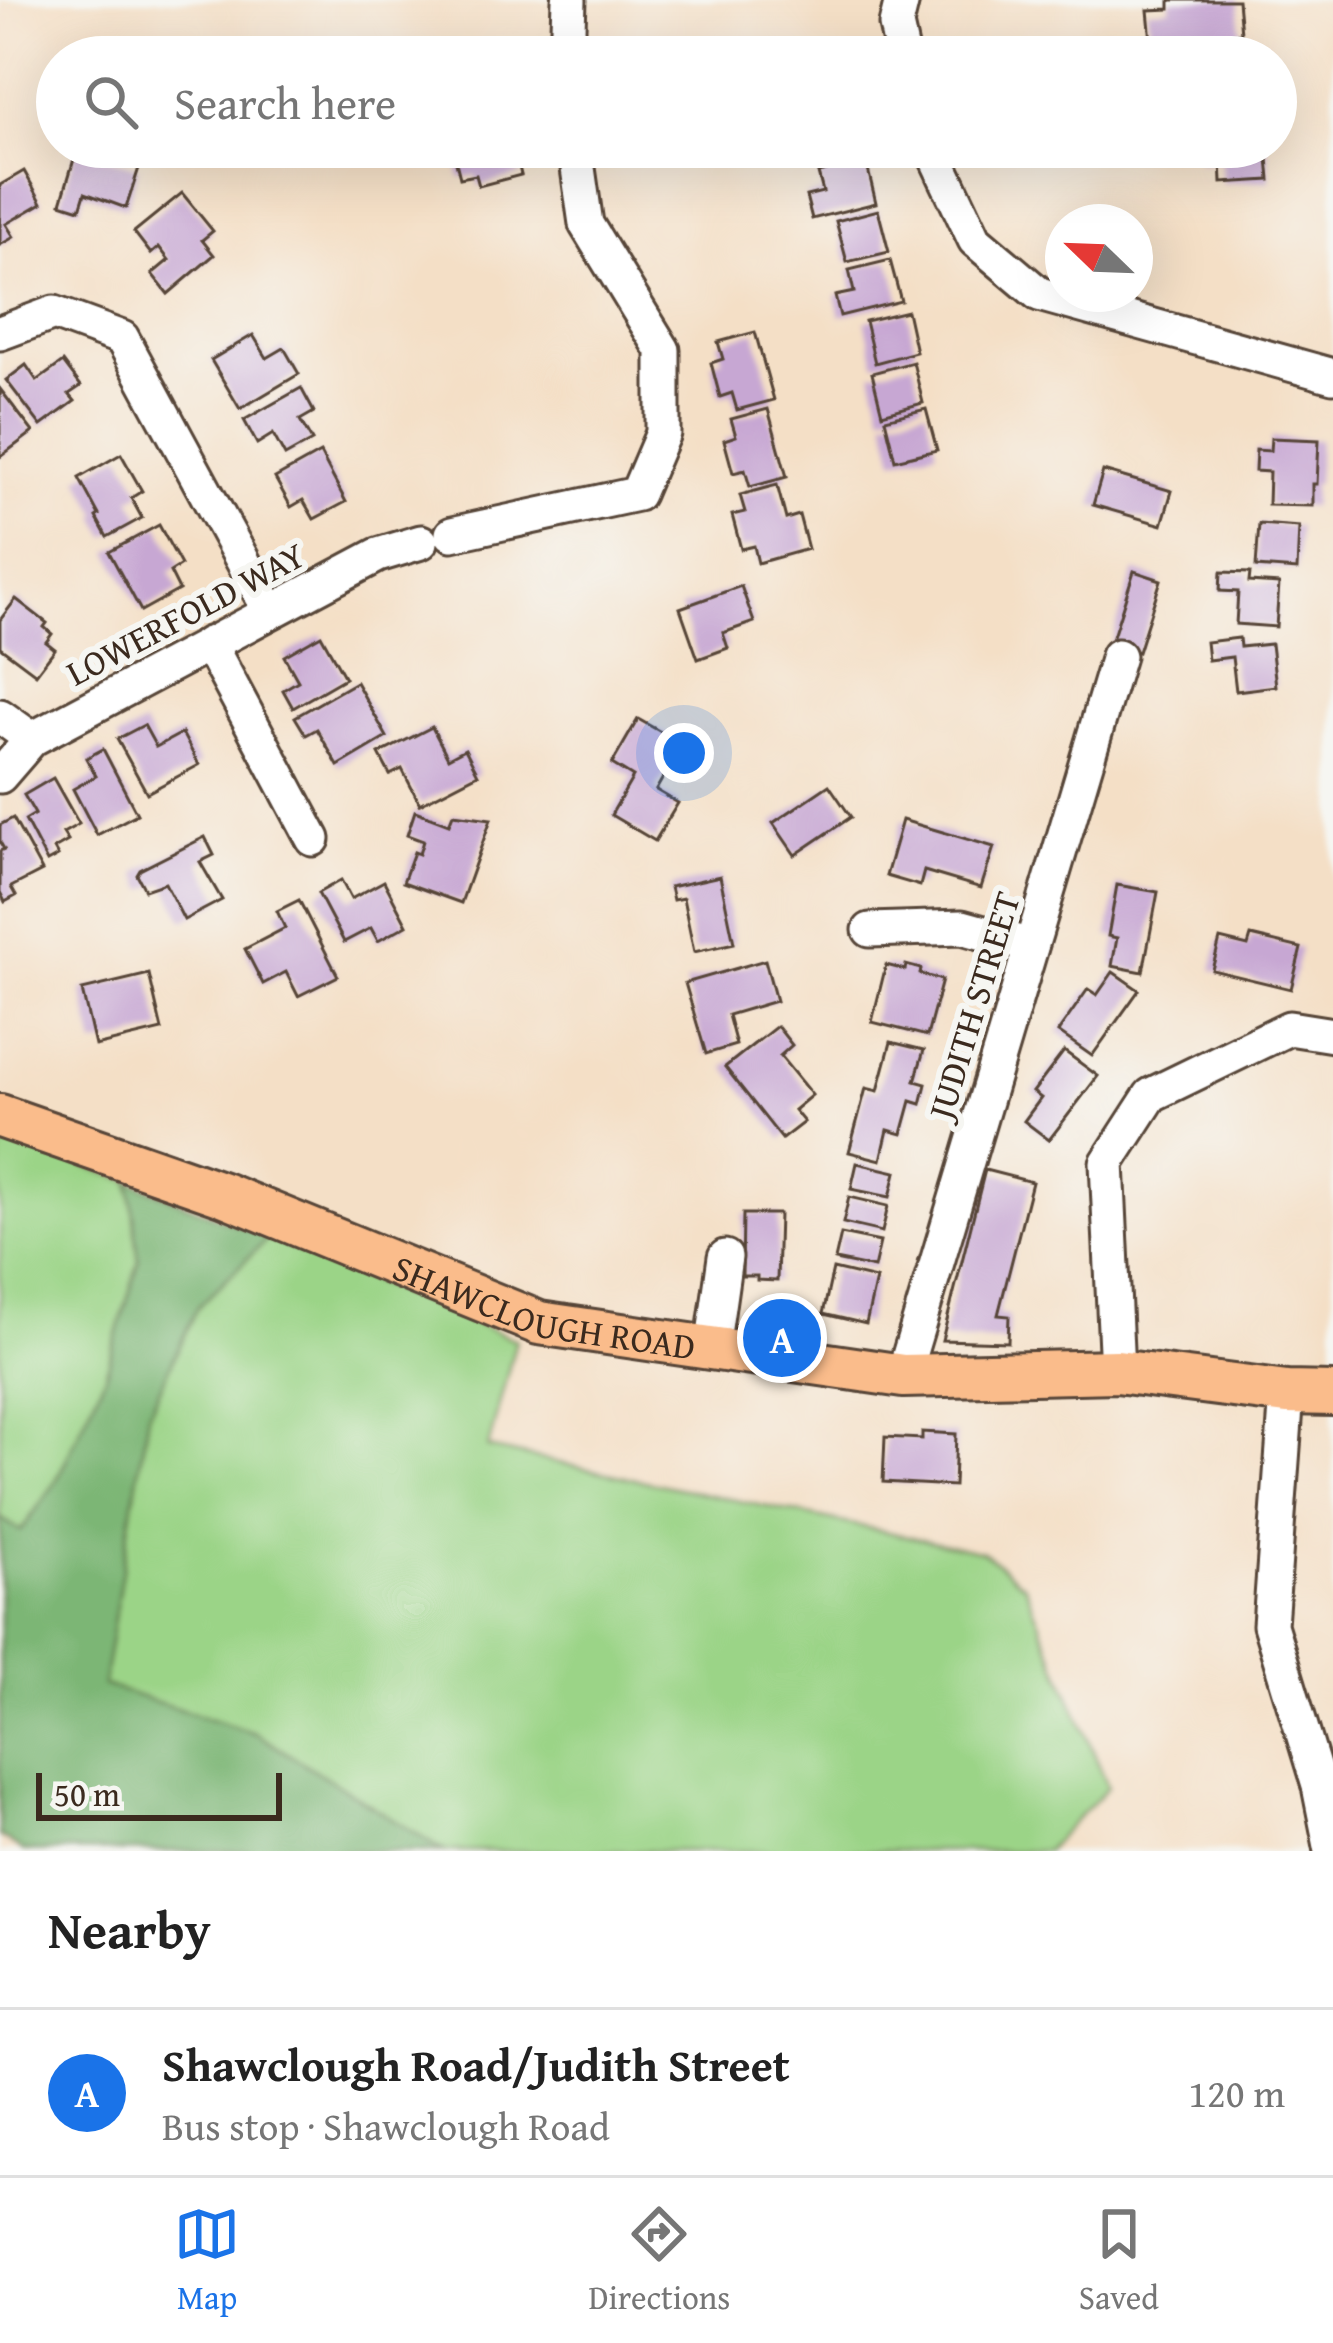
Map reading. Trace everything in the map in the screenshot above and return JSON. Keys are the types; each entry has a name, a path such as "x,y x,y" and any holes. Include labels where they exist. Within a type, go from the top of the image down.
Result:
{"main road":[{"name":"SHAWCLOUGH ROAD","path":"0,1116 223,1194 538,1323 903,1376 1117,1371 1287,1393 1333,1394"}],"street":[{"path":"567,36 568,0"},
{"path":"898,36 902,0"},
{"name":"LOWERFOLD WAY","path":"0,776 32,739 378,555 637,494 662,433 663,350 586,224 578,168"},
{"path":"941,168 975,240 1039,294 1333,376"},
{"path":"0,332 54,313 122,338 270,611"},
{"path":"209,644 314,839"},
{"name":"JUDITH STREET","path":"903,1376 1118,656"},
{"path":"0,716 32,739"},
{"path":"870,930 962,927 1031,946"},
{"path":"1117,1371 1107,1163 1151,1095 1289,1028 1333,1035"},
{"path":"712,1348 725,1257"},
{"path":"1287,1393 1270,1625 1326,1784 1332,1851"}],"green space":[{"path":"0,1137 130,1181 139,1261 105,1376 56,1482 21,1531 0,1518"},
{"path":"130,1181 268,1238 197,1308 148,1414 103,1685 255,1733 444,1851 23,1851 0,1836 0,1518 21,1531 56,1482 105,1376 139,1261"},
{"path":"268,1238 516,1340 488,1448 983,1552 1024,1585 1108,1787 1045,1851 444,1851 255,1733 102,1686 148,1414 197,1308"}],"building":[{"path":"1170,0 1238,0 1241,33 1151,36 1148,10 1170,9"},
{"path":"71,168 139,168 126,208 85,193 80,209 61,203"},
{"path":"458,168 519,168 521,175 479,186 476,175 460,178"},
{"path":"868,168 876,203 812,219 806,196 823,192 818,173"},
{"path":"1221,168 1269,168 1270,180 1222,183"},
{"path":"24,171 42,203 6,224 14,237 0,245 0,185"},
{"path":"182,193 213,231 202,240 214,255 168,294 152,274 169,260 159,247 151,254 134,232"},
{"path":"878,210 889,252 847,262 836,221"},
{"path":"890,260 901,301 840,316 835,296 854,292 849,270"},
{"path":"907,311 916,352 875,363 865,321"},
{"path":"755,332 774,400 737,410 732,393 720,397 711,363 723,359 718,342"},
{"path":"253,335 267,358 284,348 299,374 240,409 211,360"},
{"path":"63,362 81,386 69,394 75,401 41,426 6,380 26,365 37,381"},
{"path":"913,362 923,403 882,414 872,373"},
{"path":"301,388 314,412 300,420 312,441 285,456 273,434 257,444 244,420"},
{"path":"0,389 33,432 0,457"},
{"path":"768,409 787,477 750,487 745,470 733,473 724,440 736,436 731,419"},
{"path":"926,409 937,450 895,460 885,419"},
{"path":"1271,438 1319,440 1313,506 1268,505 1269,472 1255,471 1256,450 1270,451"},
{"path":"320,453 346,502 314,519 303,500 291,507 275,478"},
{"path":"121,454 142,491 131,498 142,518 107,537 79,478"},
{"path":"1103,471 1172,491 1162,525 1093,505"},
{"path":"777,485 786,519 799,515 808,549 758,563 754,546 741,549 732,515 745,512 740,495"},
{"path":"1259,524 1299,527 1297,570 1256,567"},
{"path":"159,525 181,565 170,572 179,590 141,611 109,552"},
{"path":"1134,571 1161,580 1138,652 1111,643"},
{"path":"1221,572 1250,573 1249,582 1279,584 1276,627 1236,624 1238,592 1220,591"},
{"path":"741,586 754,622 723,633 728,648 698,659 680,608"},
{"path":"16,599 47,623 44,627 52,634 46,642 55,649 36,674 0,647 0,620"},
{"path":"321,635 345,678 293,708 283,690 298,681 284,656"},
{"path":"1239,638 1240,647 1271,644 1276,686 1236,691 1232,657 1208,660 1206,642"},
{"path":"356,682 387,737 338,766 317,729 306,735 295,717"},
{"path":"638,719 682,744 656,790 678,803 655,841 611,815 633,777 612,764"},
{"path":"144,725 156,747 182,733 199,765 147,793 117,739"},
{"path":"432,727 448,758 465,749 478,774 420,804 402,769 390,775 379,754"},
{"path":"103,749 137,814 97,835 73,789 96,776 86,758"},
{"path":"53,778 79,824 63,833 68,841 54,849 58,856 47,862 25,820 35,814 24,795"},
{"path":"829,785 851,817 795,855 773,823"},
{"path":"415,811 449,824 453,814 491,819 461,903 403,882 423,841 407,835"},
{"path":"13,818 42,871 11,887 16,896 5,902 0,892 0,851 4,849 0,825"},
{"path":"902,820 994,847 981,888 924,871 920,886 886,876"},
{"path":"205,837 214,855 200,862 222,900 184,920 165,883 145,890 137,875"},
{"path":"720,876 734,943 694,952 683,898 673,900 670,887"},
{"path":"341,880 351,899 384,881 407,925 378,941 371,928 344,942 318,893"},
{"path":"1117,885 1158,892 1143,972 1112,966 1117,938 1108,936"},
{"path":"299,900 338,976 298,996 286,972 263,984 245,949 285,928 277,911"},
{"path":"1251,936 1301,948 1291,989 1212,970 1220,939 1248,946"},
{"path":"765,960 776,1001 728,1015 736,1045 706,1054 685,983"},
{"path":"886,965 921,969 920,974 942,980 927,1036 872,1022"},
{"path":"1113,972 1139,990 1092,1056 1058,1032 1088,989 1097,995"},
{"path":"149,974 162,1030 95,1046 82,990"},
{"path":"777,1026 792,1045 780,1056 812,1095 794,1110 804,1122 782,1139 725,1067"},
{"path":"891,1042 924,1050 915,1081 926,1084 921,1104 911,1101 902,1134 888,1130 881,1160 849,1152 866,1088 878,1091"},
{"path":"1064,1051 1098,1076 1049,1140 1024,1121 1041,1098 1033,1092"},
{"path":"857,1163 896,1172 890,1197 851,1189"},
{"path":"985,1170 1032,1182 998,1315 1009,1316 1008,1342 942,1340"},
{"path":"849,1197 888,1206 882,1232 843,1223"},
{"path":"743,1214 779,1214 777,1281 742,1276"},
{"path":"841,1234 880,1242 874,1268 835,1260"},
{"path":"833,1269 876,1279 866,1324 823,1314"},
{"path":"922,1432 956,1434 954,1486 883,1482 885,1437 922,1439"}],"place":[{"name":"Shawclough Road/Judith Street","path":"782,1338"}]}
